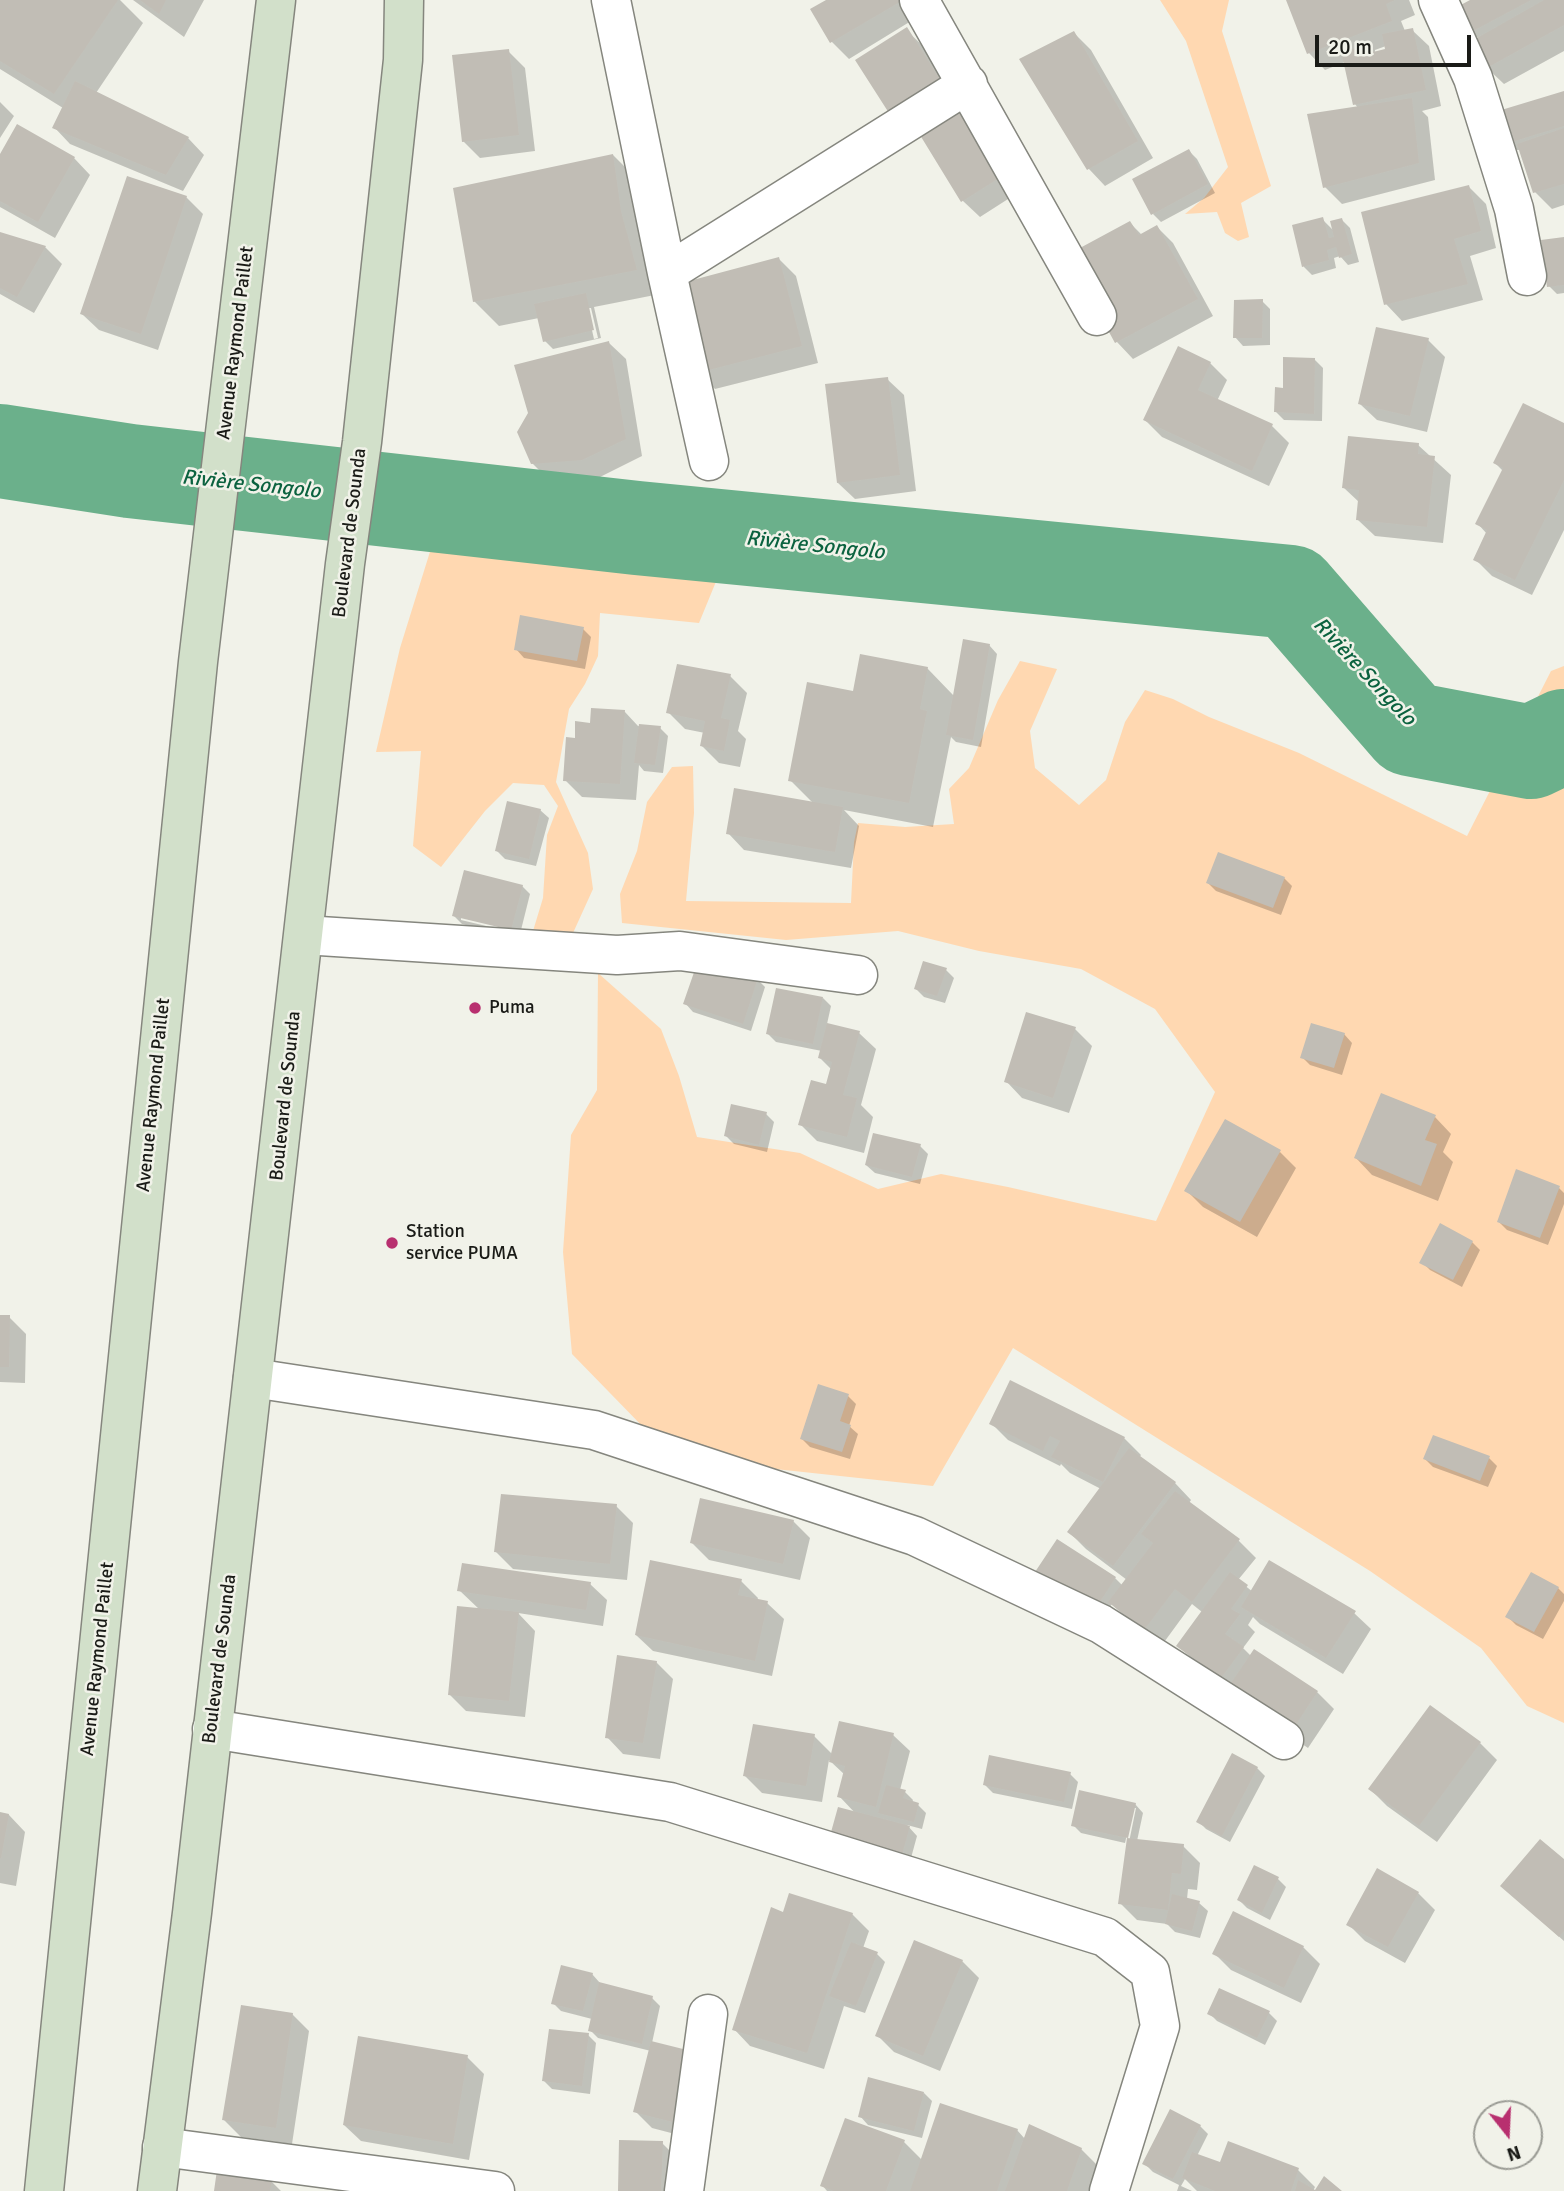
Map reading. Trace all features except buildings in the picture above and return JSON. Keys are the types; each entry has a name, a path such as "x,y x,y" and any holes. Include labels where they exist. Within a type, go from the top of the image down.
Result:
{"main road":[{"name":"Avenue Raymond Paillet","path":"44,2191 191,732 276,0"},
{"name":"Boulevard de Sounda","path":"157,2191 194,1900 345,564 362,442 403,60 404,0"}],"street":[{"path":"611,0 709,461"},
{"path":"919,0 1097,316"},
{"path":"1438,0 1473,78 1514,209 1527,276"},
{"path":"667,273 968,84"},
{"path":"304,935 617,955 680,951 858,975"},
{"path":"253,1378 594,1430 915,1536 1101,1624 1284,1740"},
{"path":"212,1729 670,1802 1105,1937 1150,1972 1160,2026 1109,2191"},
{"path":"684,2191 708,2014"},
{"path":"163,2147 495,2191"}],"shaded area":[{"path":"1160,0 1229,0 1222,31 1271,186 1241,203 1249,237 1238,241 1225,233 1217,212 1185,214 1204,198 1228,167 1186,41"},
{"path":"438,526 729,550 699,623 600,613 598,656 569,709 556,782 588,853 593,889 573,933 533,931 543,898 547,835 558,806 544,785 513,783 485,811 441,867 413,846 421,751 376,752 400,648"},
{"path":"1020,661 1057,669 1030,731 1035,768 1079,805 1106,780 1125,722 1145,690 1173,699 1209,717 1299,753 1467,836 1551,671 1564,666 1564,1723 1527,1706 1481,1648 1370,1571 1013,1348 933,1486 766,1468 646,1430 572,1354 563,1252 571,1135 597,1090 598,973 661,1029 679,1076 697,1137 800,1153 878,1189 941,1174 1156,1221 1215,1092 1155,1009 1081,969 979,951 898,931 786,940 622,923 620,894 637,851 647,802 672,767 693,766 694,813 686,901 851,903 854,842 858,823 905,827 954,824 949,789 969,768 998,700"}],"waterway":[{"name":"Rivière Songolo","path":"0,451 130,471 637,528 1291,592 1410,729 1531,752 1564,736"}],"place":[{"name":"Puma","path":"475,1008"},
{"name":"Station service PUMA","path":"392,1243"}]}
